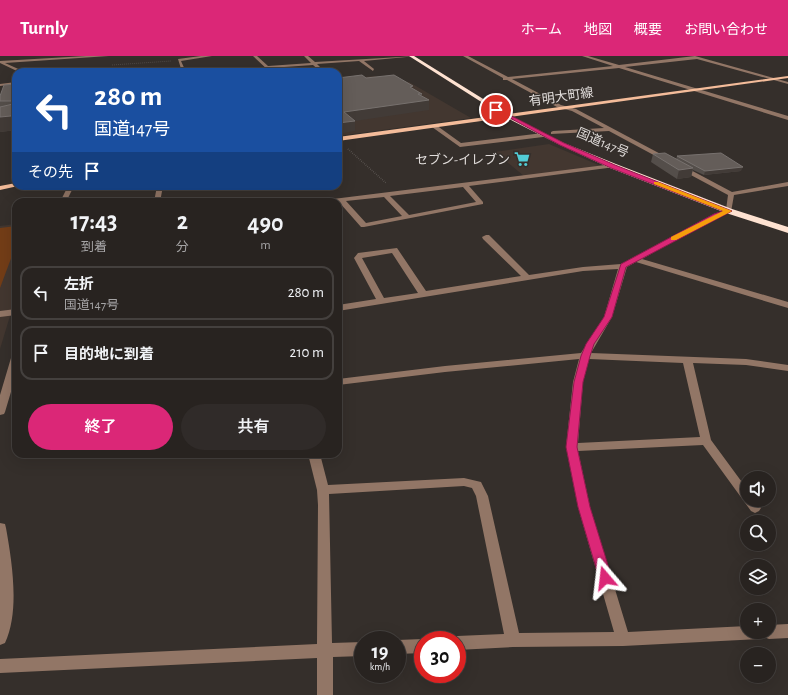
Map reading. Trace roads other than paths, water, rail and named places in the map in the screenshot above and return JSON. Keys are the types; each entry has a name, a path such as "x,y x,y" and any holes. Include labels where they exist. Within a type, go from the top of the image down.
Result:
{"highway":[{"name":"国道147号","path":"412,56 507,116 543,135 613,166 788,230"},
{"name":"国道147号","path":"421,56 518,115 582,147 730,208 788,223"}],"main road":[{"name":"有明大町線","path":"342,138 788,77"},
{"path":"0,188 12,186"}],"street":[{"path":"32,60 35,56"},
{"path":"1,62 108,56"},
{"path":"182,68 179,60 210,56"},
{"path":"255,56 268,67 416,56"},
{"path":"306,56 318,68"},
{"path":"465,56 558,106 574,110 731,194 788,184"},
{"path":"584,56 788,118"},
{"path":"506,79 694,57 788,83"},
{"path":"360,60 373,70"},
{"path":"1,62 13,68"},
{"path":"0,86 12,84"},
{"path":"434,126 460,145 543,135"},
{"path":"553,133 610,129"},
{"path":"342,200 613,166"},
{"path":"342,201 364,225 481,204 464,184"},
{"path":"385,194 407,217"},
{"path":"342,307 583,269 623,266 730,208 731,194"},
{"path":"486,237 527,278"},
{"path":"381,301 358,258 361,255 394,250 424,295"},
{"path":"635,259 788,305"},
{"path":"623,266 608,317 590,344 585,356 578,382 572,447 584,507 624,639"},
{"path":"0,314 12,312"},
{"path":"342,381 445,368 585,356 746,362 788,368"},
{"path":"687,359 706,441 740,488"},
{"path":"0,412 12,372"},
{"path":"572,447 706,441"},
{"path":"315,458 323,490 324,695"},
{"path":"323,490 464,482 477,485 483,503 513,640"},
{"path":"0,528 4,558 5,607 0,638"},
{"path":"776,632 788,631"},
{"path":"466,643 513,640 624,639 740,633"},
{"path":"0,666 354,650"}],"place":[{"name":"セブン-イレブン","path":"522,159"}]}
